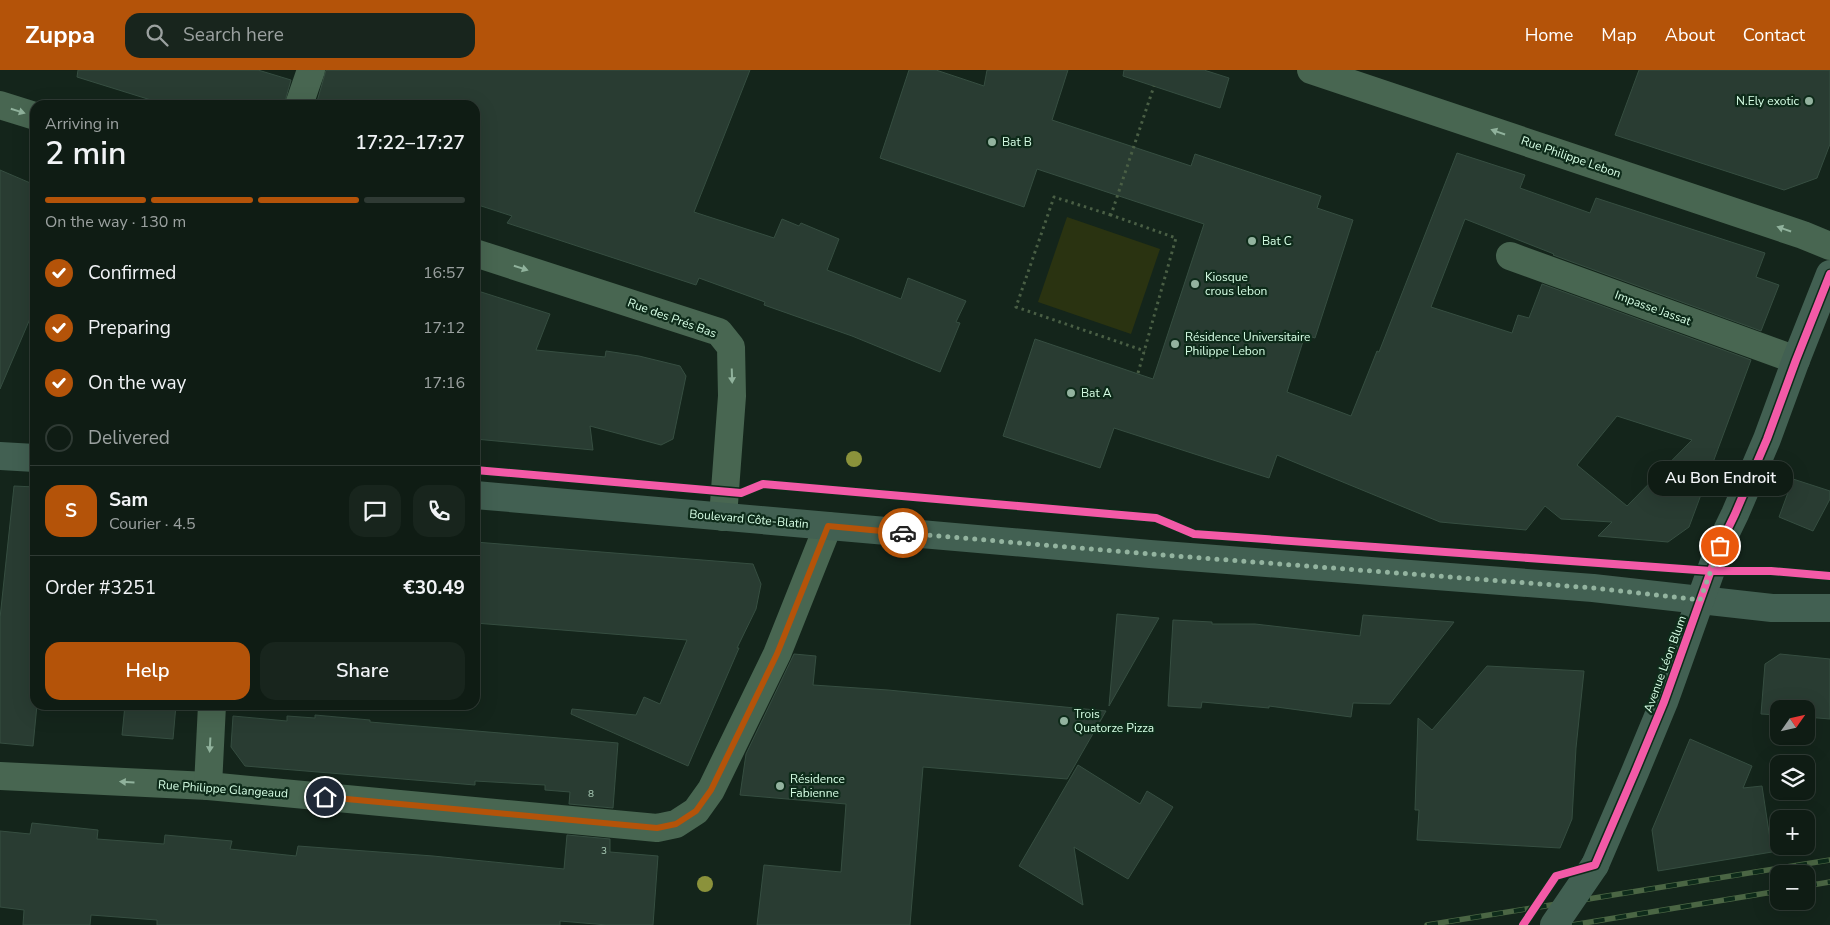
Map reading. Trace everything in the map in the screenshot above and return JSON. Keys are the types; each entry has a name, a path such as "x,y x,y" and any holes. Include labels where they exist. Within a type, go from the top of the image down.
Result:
{"main road":[{"name":"Avenue Léon Blum","path":"1554,925 1595,865 1653,728 1720,546 1767,439 1830,274"},
{"path":"0,456 30,458"},
{"name":"Boulevard Côte-Blatin","path":"480,495 1150,554 1593,588 1772,608 1830,608"}],"street":[{"path":"302,100 311,70"},
{"name":"Rue Philippe Lebon","path":"1311,70 1803,235 1830,246"},
{"path":"0,105 30,114"},
{"name":"Rue des Prés Bas","path":"480,255 719,332 731,347 732,396 723,517"},
{"name":"Impasse Jassat","path":"1510,256 1796,360"},
{"name":"Rue Philippe Glangeaud","path":"0,776 208,786 657,828 676,824 696,811 711,790 777,654 828,526"},
{"path":"208,786 212,710"}],"path":[{"path":"1111,215 1154,86"},
{"path":"1138,373 1145,351 1176,238 1111,215 1054,198 1016,307 1145,351"}],"green space":[{"path":"1067,217 1160,249 1131,334 1038,302"}],"building":[{"path":"78,70 258,70 291,80 285,100 151,100 77,77"},
{"path":"326,70 750,70 694,212 774,238 782,219 799,226 801,223 839,239 827,270 901,299 908,278 966,301 956,322 960,323 940,372 852,336 764,305 765,302 699,278 696,285 507,223 512,216 480,206 480,100 317,100"},
{"path":"909,70 936,70 984,86 987,70 1068,70 1052,120 1191,166 1195,154 1321,196 1317,208 1353,220 1315,338 1305,335 1287,392 1351,416 1377,351 1379,352 1457,153 1525,175 1520,188 1590,213 1596,198 1765,253 1756,277 1779,285 1761,331 1553,255 1465,219 1431,307 1512,333 1518,315 1529,318 1542,284 1751,360 1689,527 1668,542 1598,536 1612,522 1561,519 1545,506 1526,530 1440,522 1277,455 1269,478 1114,428 1100,468 1003,436 1035,339 1153,379 1204,224 1037,169 1024,207 880,158","holes":["1617,416 1692,440 1627,506 1577,465"]},
{"path":"1124,70 1204,70 1229,78 1220,108 1123,76"},
{"path":"1639,70 1830,70 1830,144 1817,178 1784,190 1615,135"},
{"path":"0,170 30,183 30,319 0,389"},
{"path":"480,292 550,314 536,350 605,357 606,351 639,356 680,366 686,376 673,439 661,445 590,426 593,450 480,439"},
{"path":"1793,479 1830,491 1830,499 1813,531 1779,517"},
{"path":"14,486 30,487 30,710 37,710 33,746 0,743 0,618"},
{"path":"480,542 753,564 761,584 756,609 737,648 739,648 688,766 571,714 572,709 636,715 644,697 660,704 687,640 480,623"},
{"path":"1117,614 1159,618 1109,706"},
{"path":"1363,615 1454,622 1390,704 1353,703 1351,717 1269,706 1269,708 1202,702 1201,708 1168,706 1173,620 1212,622 1212,624 1255,624 1360,636"},
{"name":"Résidence Fabienne","path":"794,654 816,656 813,685 888,690 1106,711 1067,779 923,767 910,925 757,925 764,865 841,872 846,804 740,795 746,754"},
{"path":"1780,654 1830,659 1830,719 1815,718 1815,700 1770,700 1770,714 1761,714 1765,664"},
{"path":"1487,666 1584,671 1576,748 1572,819 1560,848 1417,840 1419,810 1415,810 1418,718 1432,730"},
{"path":"124,710 176,710 173,739 122,735"},
{"path":"315,715 370,720 370,722 618,743 613,808 569,804 570,792 545,790 545,785 475,781 475,785 245,766 231,747 233,716 287,721 287,716 315,718"},
{"path":"1690,739 1752,766 1743,788 1762,786 1770,839 1770,852 1658,871 1652,830"},
{"path":"1078,765 1140,804 1147,791 1173,807 1128,879 1074,847 1083,905 1019,866"},
{"path":"32,823 98,830 97,839 164,844 165,835 232,841 230,849 296,856 298,846 433,856 564,869 567,835 610,839 610,852 658,856 653,925 607,925 560,921 560,925 157,925 157,920 91,915 90,925 23,925 24,910 0,907 0,831 30,834"}],"railway":[{"path":"1427,925 1830,860"},
{"path":"1815,884 1830,882"},
{"path":"1572,925 1770,892"}],"cycle path":[{"path":"1523,925 1556,876 1595,865 1664,702 1720,545 1767,439 1830,274"},
{"path":"480,470 741,493 763,484 1156,518 1194,534 1711,571 1771,571 1830,576"}],"way so far":[{"path":"903,533 1593,588 1700,600 1720,546"}],"place":[{"name":"N.Ely exotic","path":"1809,101"},
{"name":"Bat B","path":"992,142"},
{"name":"Bat C","path":"1252,241"},
{"name":"Kiosque crous lebon","path":"1195,284"},
{"name":"Résidence Universitaire Philippe Lebon","path":"1175,344"},
{"name":"Bat A","path":"1071,393"},
{"name":"Au Bon Endroit","path":"1720,546"},
{"name":"Trois Quatorze Pizza","path":"1064,721"},
{"name":"Résidence Fabienne","path":"780,786"}],"route":[{"path":"325,797 657,828 676,824 696,811 711,790 777,654 828,526 903,533"}]}
